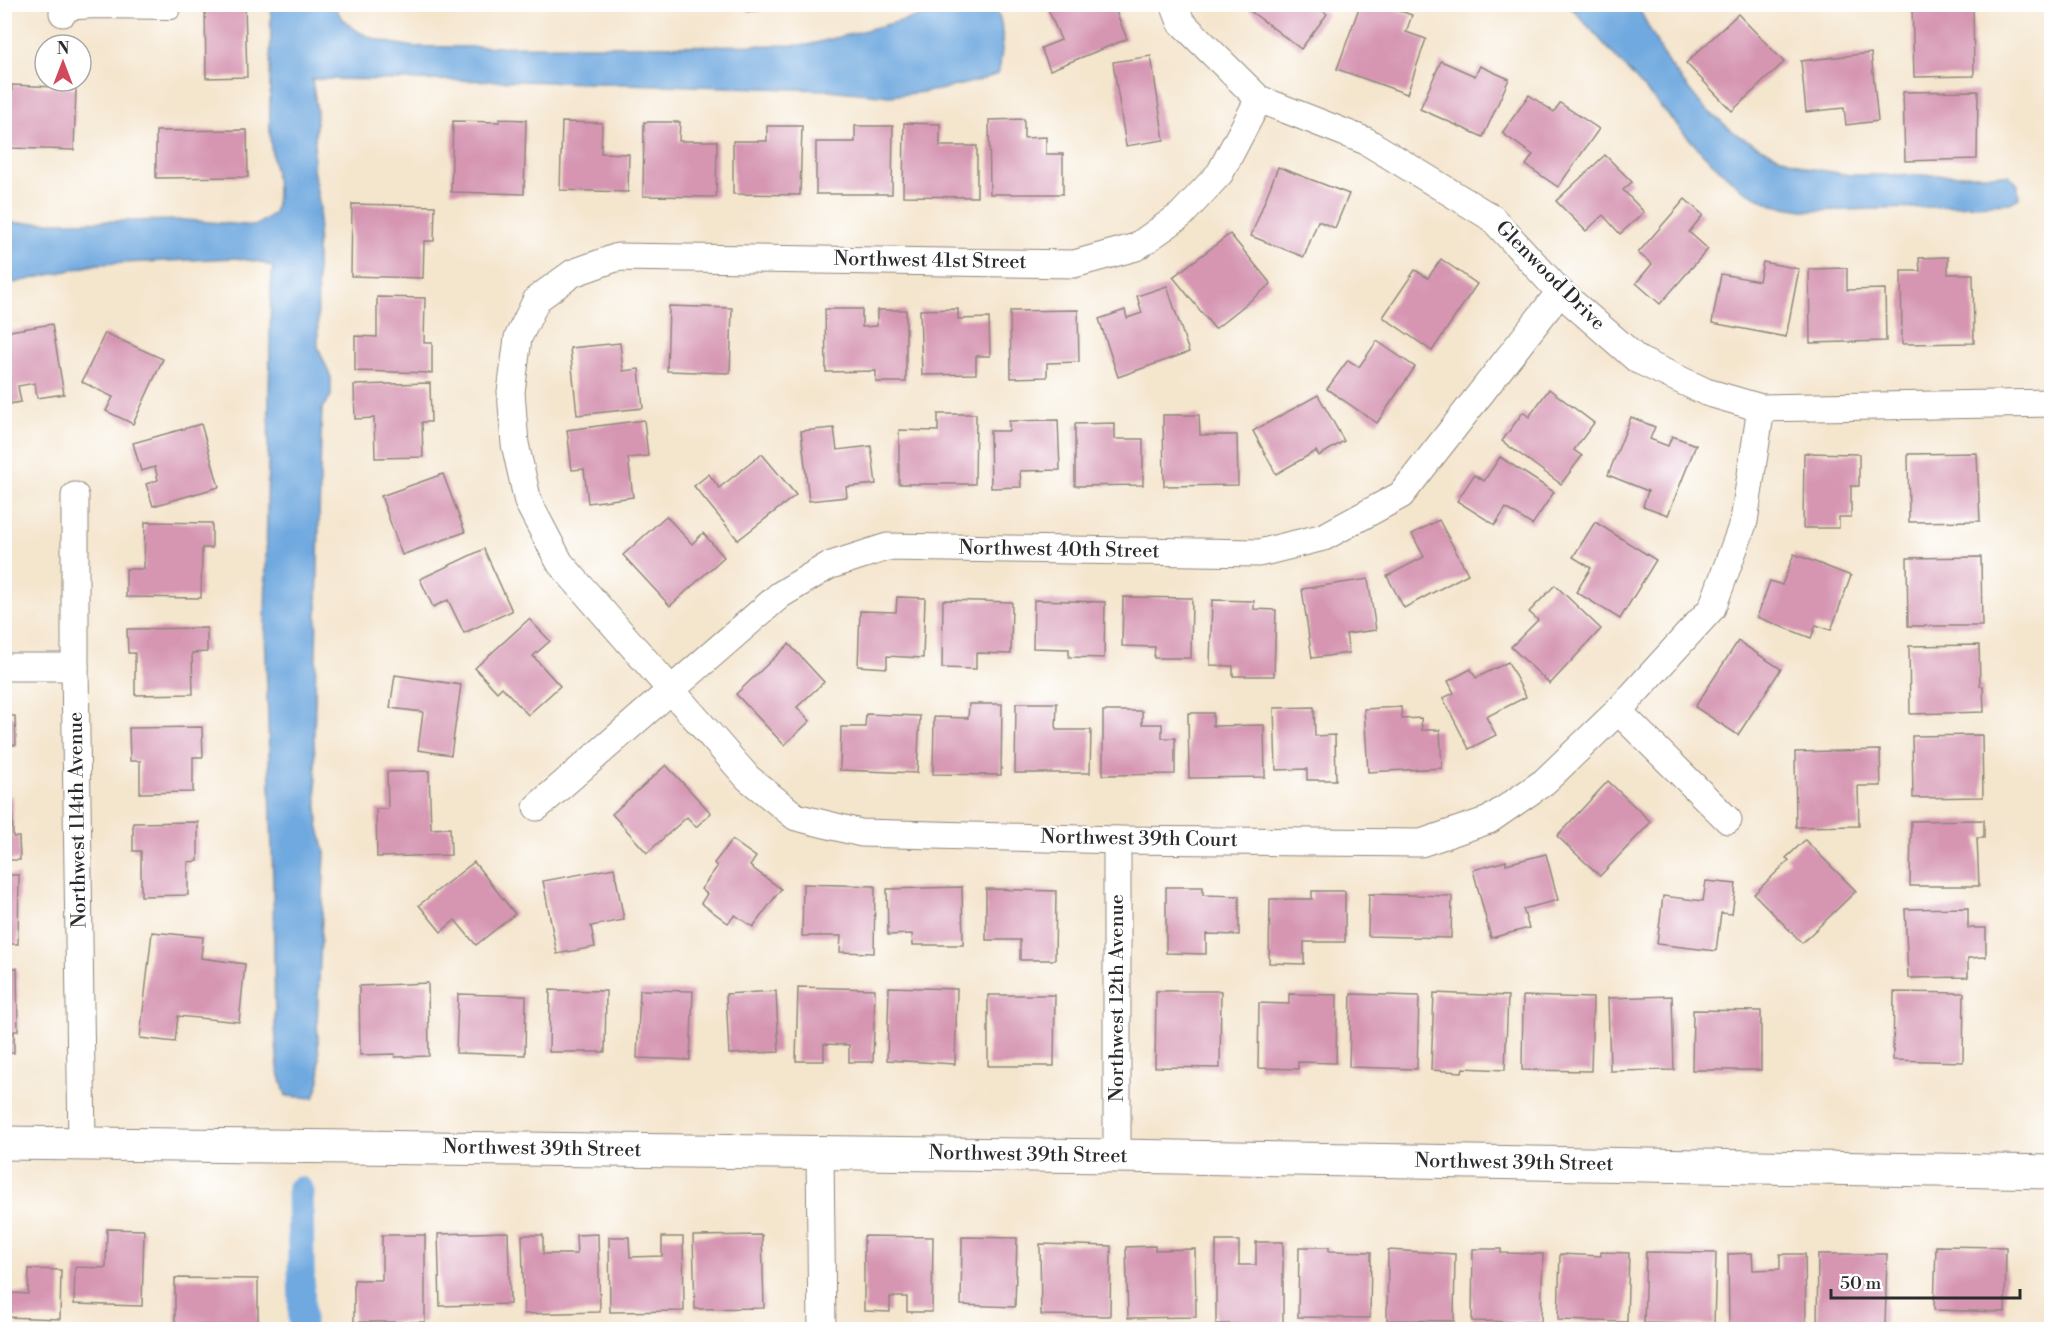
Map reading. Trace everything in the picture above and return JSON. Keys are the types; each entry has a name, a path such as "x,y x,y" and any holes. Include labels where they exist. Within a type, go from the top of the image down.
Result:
{"street":[{"name":"Glenwood Drive","path":"1174,4 1181,22 1259,99 1366,141 1492,218 1560,292 1638,360 1706,392 1761,408 2052,403"},
{"name":"Northwest 41st Street","path":"537,299 573,273 618,257 1074,264 1126,250 1136,247 1181,215 1220,173 1259,99"},
{"name":"Northwest 40th Street","path":"537,807 780,595 828,566 887,547 1259,553 1324,537 1401,495 1560,292"},
{"name":"Northwest 39th Court","path":"537,299 518,338 511,392 515,444 528,502 560,563 670,692 748,778 796,817 861,833 1117,840 1421,843 1489,820 1544,782 1618,711 1712,608 1744,521 1761,408"},
{"name":"Northwest 114th Avenue","path":"75,496 75,667 82,1143"},
{"path":"4,667 75,667"},
{"path":"1618,711 1728,820"},
{"name":"Northwest 12th Avenue","path":"1117,840 1117,1156"},
{"name":"Northwest 39th Street","path":"4,1143 1117,1156 2052,1172"},
{"path":"820,1153 822,1329"}],"lane":[{"path":"63,9 172,12"}],"water":[{"path":"975,4 993,8 1002,29 998,74 939,90 890,96 828,90 521,81 312,79 317,111 313,169 320,208 317,250 318,347 331,378 331,396 322,408 321,432 314,741 318,824 325,853 317,1022 320,1080 314,1098 286,1096 278,1069 275,1027 265,627 273,267 260,262 235,258 98,264 4,285 5,223 186,220 255,226 274,213 277,194 270,135 271,5 334,5 341,16 358,31 380,40 416,47 808,45 963,5"},
{"path":"1569,5 1637,5 1666,60 1703,107 1739,136 1774,154 1808,168 1850,175 2009,175 2018,185 2019,198 2010,203 1809,211 1773,205 1741,189 1704,155"}],"building":[{"path":"205,4 245,4 247,77 206,78"},
{"path":"747,4 782,4 782,7 748,12"},
{"path":"1046,4 1113,4 1127,39 1050,70 1041,48 1061,40"},
{"path":"1253,4 1315,4 1327,14 1301,49 1249,10"},
{"path":"1912,4 1973,4 1974,76 1914,77"},
{"path":"1360,5 1382,5 1412,15 1406,32 1426,39 1407,94 1337,69"},
{"path":"1738,14 1784,62 1732,111 1686,63"},
{"path":"1871,53 1878,121 1846,125 1844,108 1806,112 1801,61"},
{"path":"1151,56 1164,140 1126,146 1113,62"},
{"path":"1441,61 1475,76 1480,66 1509,79 1483,137 1420,109"},
{"path":"12,85 33,86 33,93 76,93 74,150 10,148"},
{"path":"1978,91 1977,159 1905,161 1903,92"},
{"path":"1529,95 1554,112 1560,103 1599,129 1558,187 1526,165 1533,155 1502,133"},
{"path":"500,119 526,120 524,194 451,192 453,121 499,122"},
{"path":"1024,119 1024,138 1046,137 1046,154 1063,154 1063,194 990,194 989,120"},
{"path":"562,122 602,123 601,153 629,154 628,192 560,190"},
{"path":"644,122 680,122 679,141 717,141 716,197 643,196"},
{"path":"904,123 940,124 940,146 977,146 977,197 903,196"},
{"path":"767,126 802,126 800,195 733,194 733,141 767,141"},
{"path":"855,126 893,126 892,194 816,194 816,142 855,142"},
{"path":"247,130 248,177 156,178 156,131"},
{"path":"1605,155 1632,182 1623,190 1644,212 1620,234 1603,215 1586,231 1556,201"},
{"path":"1278,167 1349,194 1335,228 1318,221 1304,257 1251,236"},
{"path":"1685,199 1703,215 1689,232 1708,249 1660,304 1636,283 1652,264 1638,253"},
{"path":"352,204 435,206 434,241 424,241 423,278 351,276"},
{"path":"1230,234 1271,284 1215,329 1173,277"},
{"path":"1948,257 1948,274 1973,274 1974,343 1902,344 1901,271 1920,271 1919,258"},
{"path":"1441,259 1477,284 1432,351 1383,317 1415,270 1428,278"},
{"path":"1763,262 1799,269 1786,337 1712,323 1721,274 1759,281"},
{"path":"1847,268 1847,290 1885,289 1886,341 1810,343 1809,269"},
{"path":"1167,286 1189,352 1118,377 1099,319 1125,310 1127,318 1142,313 1137,296"},
{"path":"377,297 425,298 424,343 432,343 432,373 355,371 355,336 377,337"},
{"path":"669,306 732,308 730,373 667,371"},
{"path":"825,309 862,309 862,327 877,326 877,310 906,310 906,382 876,382 876,371 826,372"},
{"path":"958,309 958,319 989,318 990,356 976,356 976,374 922,375 920,310"},
{"path":"1078,310 1079,362 1047,363 1047,377 1011,378 1010,311"},
{"path":"52,324 64,394 37,398 35,383 18,386 21,402 4,405 4,332"},
{"path":"105,333 163,359 133,424 106,411 113,397 82,382"},
{"path":"1377,341 1415,367 1377,423 1327,389 1348,360 1359,367"},
{"path":"620,343 623,371 639,369 643,408 577,415 570,348"},
{"path":"430,383 431,422 422,422 423,457 375,458 374,418 355,419 354,385"},
{"path":"1549,389 1594,423 1574,450 1582,456 1561,484 1502,441 1523,412 1529,417"},
{"path":"1318,395 1344,441 1319,456 1316,451 1276,474 1253,431"},
{"path":"938,414 976,414 975,484 899,484 899,430 938,431"},
{"path":"1163,415 1199,415 1200,435 1237,435 1238,485 1164,486"},
{"path":"1631,417 1655,427 1650,439 1668,446 1672,436 1696,445 1668,515 1643,506 1648,491 1608,475"},
{"path":"644,420 648,456 628,458 633,497 588,503 584,469 572,470 567,430"},
{"path":"1058,420 1060,470 1020,471 1021,487 991,488 990,431 1009,431 1009,421"},
{"path":"1115,423 1115,439 1143,439 1143,485 1075,486 1075,424"},
{"path":"201,424 219,487 153,506 146,484 158,480 155,467 141,471 133,443"},
{"path":"834,428 837,450 871,446 876,484 846,487 847,497 809,501 801,431"},
{"path":"1804,453 1859,454 1859,486 1851,486 1851,517 1839,517 1839,528 1803,528"},
{"path":"1977,453 1980,521 1909,522 1908,454"},
{"path":"762,454 796,495 738,540 694,486 709,474 719,488"},
{"path":"1500,457 1554,492 1532,525 1506,508 1495,525 1457,501 1474,475 1484,481"},
{"path":"443,474 465,532 402,555 381,496"},
{"path":"666,516 692,544 703,533 724,557 670,606 623,555"},
{"path":"1439,520 1468,574 1404,608 1387,576 1424,557 1412,534"},
{"path":"145,522 212,523 212,548 202,548 201,598 126,597 126,569 144,569"},
{"path":"1595,522 1656,560 1620,619 1576,592 1591,568 1573,557"},
{"path":"484,549 512,611 464,633 448,600 433,607 420,579"},
{"path":"1794,554 1851,576 1831,630 1816,625 1811,638 1757,617 1770,581 1782,585"},
{"path":"1981,557 1982,626 1908,626 1907,558"},
{"path":"1368,579 1376,630 1346,634 1349,653 1312,658 1302,589"},
{"path":"1555,585 1601,629 1550,684 1511,647 1538,620 1529,612"},
{"path":"897,597 925,598 923,658 887,656 887,668 858,666 860,611 896,612"},
{"path":"1123,597 1192,598 1191,658 1154,658 1155,647 1122,646"},
{"path":"943,600 1012,602 1011,654 976,653 976,669 942,668"},
{"path":"1034,600 1105,602 1104,658 1069,657 1069,649 1033,648"},
{"path":"1212,600 1254,601 1254,609 1276,610 1274,676 1233,676 1233,666 1210,665"},
{"path":"529,619 550,641 533,656 560,686 528,715 502,687 497,692 475,668"},
{"path":"207,628 207,652 192,653 193,694 135,695 135,653 128,653 127,629"},
{"path":"1738,641 1781,669 1738,735 1695,707"},
{"path":"789,644 824,682 797,707 810,721 784,745 736,694"},
{"path":"1979,645 1980,686 1983,686 1984,712 1910,714 1909,646"},
{"path":"1508,662 1526,697 1486,717 1496,735 1469,749 1443,698 1454,693 1448,681 1471,669 1476,678"},
{"path":"395,675 461,685 451,755 418,750 423,712 390,708"},
{"path":"1016,703 1057,703 1056,730 1091,730 1090,773 1015,773"},
{"path":"969,704 1002,704 1001,775 933,774 934,717 968,718"},
{"path":"1314,707 1315,736 1335,735 1336,780 1307,780 1307,769 1276,770 1274,708"},
{"path":"1401,707 1402,719 1421,718 1422,730 1440,730 1442,768 1368,772 1364,709"},
{"path":"1103,711 1142,711 1142,724 1162,724 1162,738 1175,738 1175,774 1103,775"},
{"path":"1188,713 1213,713 1213,726 1264,725 1265,777 1189,778"},
{"path":"866,714 920,716 917,773 840,770 841,727 865,727"},
{"path":"4,716 15,716 16,745 4,745"},
{"path":"202,727 203,757 193,757 193,792 140,793 140,761 130,761 129,728"},
{"path":"1982,735 1983,797 1913,798 1912,736"},
{"path":"1880,750 1881,786 1858,786 1859,826 1796,827 1795,752"},
{"path":"666,765 711,813 696,827 687,817 647,853 612,814"},
{"path":"429,771 431,829 450,828 451,855 377,857 376,809 388,809 387,772"},
{"path":"1608,781 1651,822 1600,876 1557,836"},
{"path":"12,796 13,837 19,837 20,860 4,860 4,797"},
{"path":"1984,820 1984,838 1977,838 1979,886 1910,886 1911,821"},
{"path":"198,822 198,861 188,862 188,895 141,896 141,851 133,851 133,823"},
{"path":"732,840 756,857 750,866 781,889 753,927 735,915 728,923 701,903 707,894 701,889 717,867 714,863"},
{"path":"1805,840 1856,891 1802,943 1754,894 1789,860 1786,858"},
{"path":"1546,854 1558,900 1523,909 1529,928 1491,938 1473,870"},
{"path":"474,862 515,914 476,945 455,920 441,932 419,905"},
{"path":"614,868 624,920 591,926 595,947 557,954 543,881"},
{"path":"4,875 19,875 18,944 4,944"},
{"path":"1706,881 1736,884 1732,914 1721,913 1716,951 1657,944 1663,896 1703,901"},
{"path":"803,884 875,886 874,953 840,952 841,936 802,936"},
{"path":"962,887 963,945 913,945 912,934 888,935 887,889"},
{"path":"1166,887 1203,887 1203,895 1239,896 1239,935 1206,934 1206,954 1166,953"},
{"path":"986,889 1056,891 1055,960 1020,960 1020,940 986,940"},
{"path":"1312,891 1345,891 1345,942 1304,942 1304,964 1269,963 1270,899 1312,899"},
{"path":"1369,894 1452,896 1451,938 1368,936"},
{"path":"1968,908 1968,928 1986,928 1986,957 1968,958 1968,977 1908,978 1905,909"},
{"path":"152,932 203,937 201,958 245,964 239,1022 178,1016 175,1042 140,1038"},
{"path":"17,968 18,1031 14,1031 14,1053 4,1053 4,969"},
{"path":"428,983 429,1056 360,1055 359,986"},
{"path":"798,987 875,989 873,1062 849,1062 849,1045 824,1044 824,1061 796,1061"},
{"path":"889,987 957,989 955,1064 887,1060"},
{"path":"550,990 606,991 605,1052 549,1052"},
{"path":"640,990 693,991 690,1060 637,1058"},
{"path":"776,991 779,1052 729,1054 726,994"},
{"path":"1156,991 1221,991 1220,1068 1155,1067"},
{"path":"1894,992 1964,993 1963,1062 1893,1060"},
{"path":"1434,993 1508,996 1505,1070 1463,1068 1462,1072 1431,1070"},
{"path":"458,994 526,996 525,1055 456,1053"},
{"path":"1289,994 1337,995 1336,1063 1298,1062 1298,1069 1258,1068 1259,1003 1289,1004"},
{"path":"1351,994 1419,996 1417,1069 1349,1067"},
{"path":"988,995 1055,995 1054,1066 988,1066"},
{"path":"1523,996 1593,998 1591,1071 1522,1070"},
{"path":"1672,996 1674,1070 1610,1071 1608,998"},
{"path":"1693,1010 1761,1011 1761,1070 1692,1070"},
{"path":"107,1229 144,1230 142,1306 74,1304 75,1267 106,1268"},
{"path":"508,1232 510,1304 440,1306 438,1234"},
{"path":"598,1234 600,1312 524,1314 522,1235 543,1235 543,1254 577,1254 576,1235"},
{"path":"382,1235 425,1235 425,1322 354,1322 354,1280 382,1280"},
{"path":"762,1235 764,1308 695,1309 693,1236"},
{"path":"864,1236 933,1237 932,1312 907,1312 907,1297 890,1297 890,1312 864,1311"},
{"path":"609,1237 629,1237 630,1257 662,1256 662,1237 683,1237 684,1311 610,1312"},
{"path":"962,1237 1017,1238 1015,1307 961,1305"},
{"path":"1216,1241 1239,1241 1239,1265 1256,1265 1256,1242 1283,1242 1283,1324 1216,1324"},
{"path":"1040,1244 1111,1246 1110,1316 1041,1315"},
{"path":"1155,1246 1155,1250 1195,1249 1196,1317 1128,1318 1126,1247"},
{"path":"1936,1246 2006,1247 2005,1312 1934,1310"},
{"path":"1299,1247 1329,1247 1329,1251 1371,1252 1370,1318 1298,1317"},
{"path":"1473,1249 1501,1249 1501,1253 1543,1254 1541,1322 1472,1321"},
{"path":"1388,1250 1455,1254 1454,1321 1387,1320"},
{"path":"1601,1252 1629,1253 1627,1322 1558,1320 1560,1254 1601,1256"},
{"path":"1646,1252 1716,1253 1714,1325 1644,1323"},
{"path":"1752,1253 1753,1270 1780,1269 1780,1254 1805,1254 1806,1327 1729,1328 1728,1254"},
{"path":"1818,1254 1887,1254 1885,1328 1817,1326"},
{"path":"4,1268 12,1268 12,1293 28,1294 29,1269 61,1270 60,1319 4,1317"},
{"path":"175,1278 258,1279 258,1326 175,1324"}],"waterway":[{"path":"300,1190 302,1330"}]}
